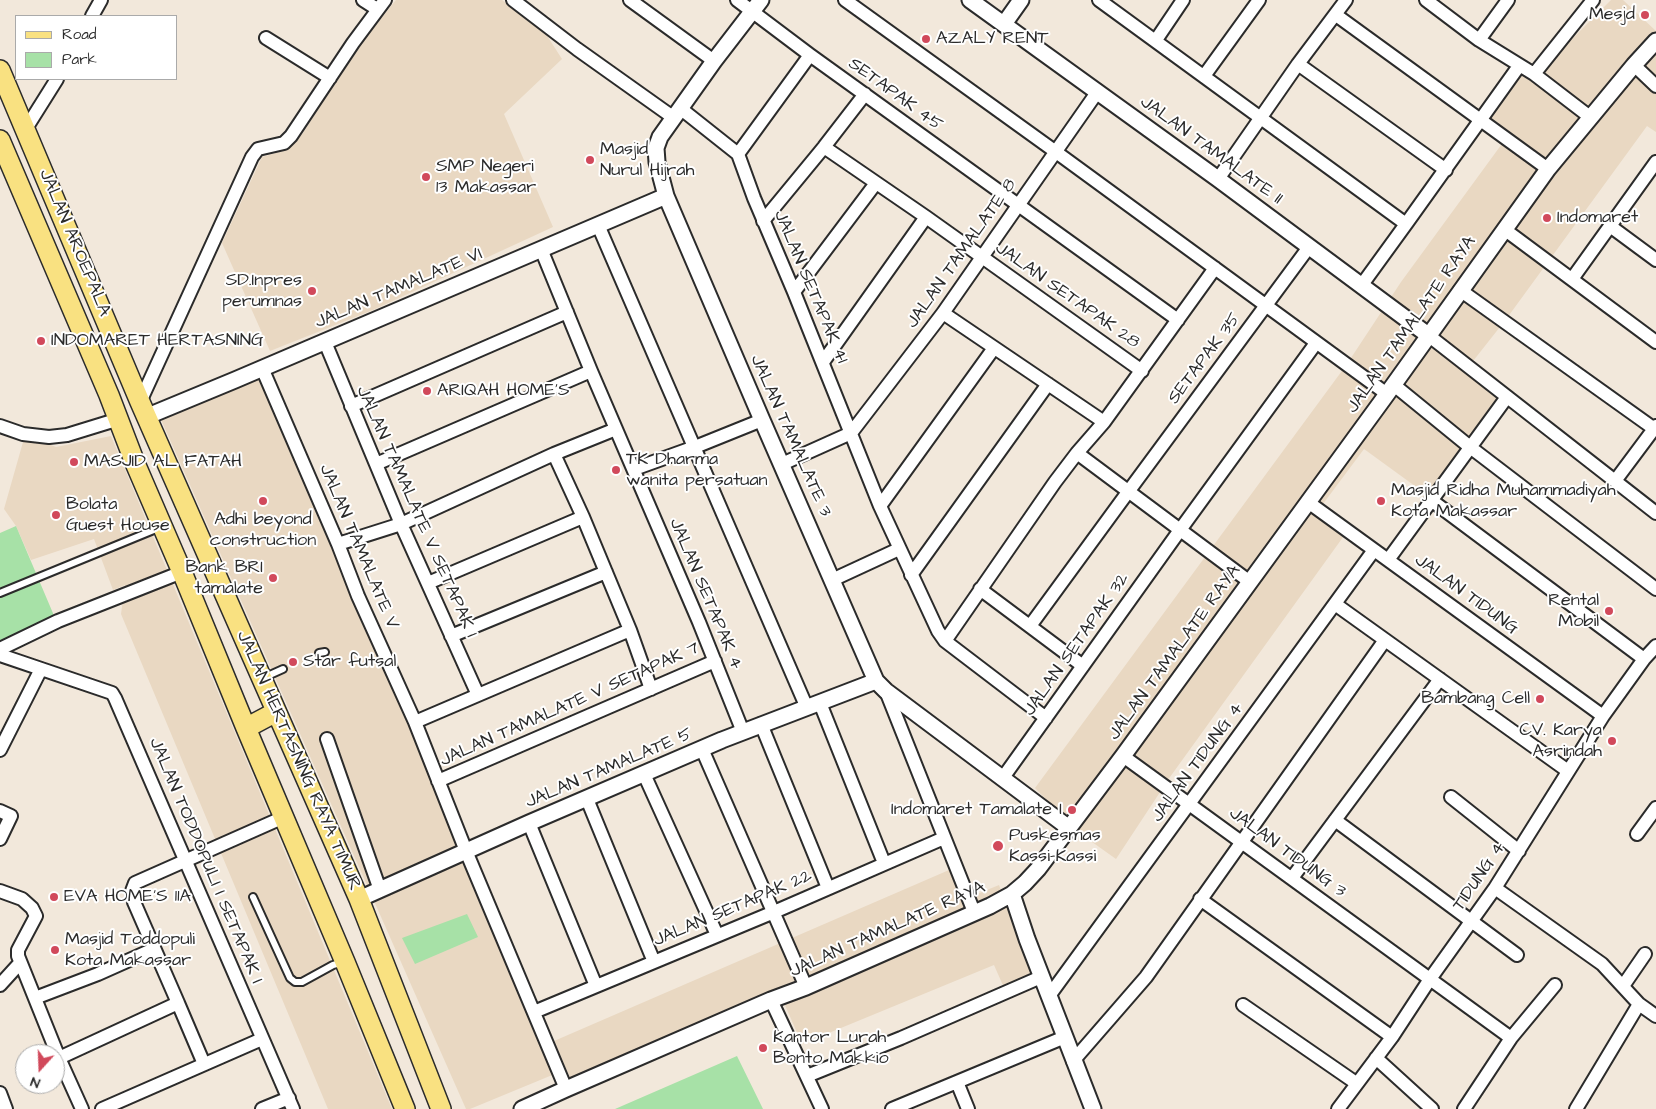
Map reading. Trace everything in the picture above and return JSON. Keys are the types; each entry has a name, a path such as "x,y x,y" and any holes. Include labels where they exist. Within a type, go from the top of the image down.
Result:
{"main road":[{"name":"JALAN AROEPALA","path":"0,70 144,409"},
{"name":"JALAN AROEPALA","path":"0,140 119,419"},
{"name":"JALAN HERTASNING RAYA TIMUR","path":"144,409 359,899 441,1109"},
{"name":"JALAN HERTASNING RAYA TIMUR","path":"119,419 135,463 163,526 405,1109"},
{"path":"246,728 276,712"}],"street":[{"path":"93,15 101,0"},
{"path":"144,409 161,359 252,157 258,149 284,143 291,136 381,4 363,0"},
{"path":"513,0 577,49 738,154 810,55"},
{"path":"630,0 714,61"},
{"name":"SETAPAK 45","path":"737,0 757,6 810,55 1178,320"},
{"path":"845,0 1316,343 1390,390 1470,447 1656,589"},
{"name":"JALAN TAMALATE II","path":"970,0 1098,91 1428,335"},
{"path":"1004,24 1021,0"},
{"path":"1156,40 1183,0"},
{"path":"1204,76 1259,0"},
{"path":"1218,179 1298,64 1346,0"},
{"path":"1427,0 1479,40 1534,74 1590,117"},
{"path":"1479,40 1508,0"},
{"path":"1534,74 1593,0"},
{"path":"1103,1 1406,224"},
{"name":"JALAN TAMALATE 3","path":"757,6 714,61 660,137 656,148 657,162 666,196 832,580 881,686 1069,828"},
{"path":"1336,15 1548,168"},
{"path":"266,38 330,78"},
{"name":"JALAN TAMALATE RAYA","path":"522,1109 771,1000 806,987 990,906 1012,894 1038,868 1124,756 1390,390 1548,168 1656,41"},
{"path":"1298,64 1446,170"},
{"path":"1634,65 1656,86"},
{"path":"1361,286 1519,66"},
{"path":"25,130 56,80"},
{"name":"JALAN TAMALATE 8","path":"851,433 943,313 1098,91"},
{"path":"763,221 866,94"},
{"name":"JALAN SETAPAK 28","path":"824,147 926,217 1142,371"},
{"name":"JALAN SETAPAK 41","path":"738,154 763,221 823,362 880,506 911,575 938,631 945,641"},
{"path":"1572,279 1656,162"},
{"path":"794,292 876,183"},
{"name":"JALAN TAMALATE VI","path":"144,409 262,368 666,196"},
{"path":"823,362 926,217"},
{"path":"598,225 695,447 884,863"},
{"path":"1610,226 1656,260"},
{"path":"1504,229 1656,342"},
{"name":"SETAPAK 35","path":"1030,626 1309,248"},
{"name":"JALAN SETAPAK 4","path":"541,249 715,661 743,732"},
{"path":"1046,718 945,641 1076,453 1104,422 1215,268"},
{"path":"1460,290 1655,428 1615,481"},
{"path":"351,406 568,312"},
{"path":"943,313 1104,422"},
{"path":"1428,335 1656,513"},
{"name":"JALAN TAMALATE V SETAPAK 1","path":"325,342 400,524 478,695"},
{"name":"JALAN SETAPAK 32","path":"1002,779 1316,343"},
{"path":"880,506 994,348"},
{"name":"JALAN TAMALATE V","path":"262,368 338,544 358,596 415,722 466,851 566,1089"},
{"path":"376,464 591,371"},
{"path":"911,575 1048,384"},
{"path":"1388,560 1507,397"},
{"path":"0,426 23,434 49,437 67,435 119,419"},
{"path":"634,469 762,420"},
{"path":"338,544 400,524 554,454 616,429"},
{"path":"782,464 851,433"},
{"path":"1076,453 1250,582"},
{"path":"554,454 584,517 630,630 651,689"},
{"path":"1431,500 1644,659"},
{"name":"JALAN TIDUNG","path":"1308,502 1603,716"},
{"path":"428,583 584,517"},
{"path":"832,580 899,549"},
{"name":"JALAN TIDUNG 4","path":"1049,996 1374,550"},
{"path":"0,649 58,621 182,572"},
{"path":"451,636 606,572"},
{"path":"980,589 1083,666"},
{"path":"1335,604 1568,771"},
{"path":"415,722 630,630"},
{"path":"1073,1061 1146,977 1385,640"},
{"name":"TIDUNG 4","path":"1338,1109 1392,1037 1430,979 1495,888 1603,716 1644,659 1656,646"},
{"path":"0,655 114,696"},
{"name":"JALAN TAMALATE V SETAPAK 7","path":"438,781 715,661"},
{"path":"0,750 42,669"},
{"name":"JALAN TODDOPULI I SETAPAK I","path":"110,679 114,696 291,1104"},
{"path":"1292,878 1440,679"},
{"path":"881,686 974,912"},
{"name":"JALAN TAMALATE 5","path":"359,899 529,823 761,724 881,686"},
{"path":"761,724 828,888"},
{"path":"327,739 380,890"},
{"path":"702,749 806,987"},
{"name":"JALAN TIDUNG 3","path":"1124,756 1511,1038"},
{"path":"644,774 717,935"},
{"path":"1451,796 1519,851"},
{"path":"587,799 654,962"},
{"path":"1637,834 1656,808"},
{"path":"0,811 11,816 0,839"},
{"path":"204,1064 134,902 132,896 133,888 135,883 284,817"},
{"path":"1335,820 1517,955"},
{"path":"529,823 596,986"},
{"name":"JALAN SETAPAK 22","path":"534,1012 774,912 944,838"},
{"path":"1495,888 1602,964 1639,1004 1656,1016"},
{"path":"0,891 22,899 32,908 36,916 18,950 18,956 53,1044"},
{"path":"1012,894 1041,977 1093,1109"},
{"path":"1200,899 1392,1037"},
{"path":"35,998 154,949"},
{"path":"1624,986 1645,954"},
{"path":"0,985 20,963"},
{"path":"808,1076 1041,977"},
{"path":"1464,1109 1511,1038 1555,985"},
{"path":"771,1000 822,1109"},
{"path":"65,1055 178,1003"},
{"path":"1576,1109 1639,1004"},
{"path":"1243,1005 1356,1084"},
{"path":"900,1108 956,1082 1065,1037"},
{"path":"102,1109 262,1039"},
{"path":"1376,1058 1432,1109"},
{"path":"65,1071 82,1109"},
{"path":"956,1082 968,1109"},
{"path":"0,1093 6,1109"},
{"path":"262,1109 291,1104"}],"lane":[{"path":"0,592 163,526"},
{"path":"262,678 283,669"},
{"path":"253,897 290,978 295,982 302,982 333,965 345,962"}],"shaded area":[{"name":"SMP Negeri 13 Makassar","path":"396,0 502,0 544,31 562,59 504,114 553,227 373,310 270,351 222,243 262,157 283,151 303,133 353,53"},
{"path":"1611,0 1623,0 1656,31 1656,132 1647,126 1507,318 1466,370 1504,399 1430,497 1364,449 1317,512 1346,533 1170,777 1116,859 1078,832 1035,788 1347,364 1401,282 1504,141 1480,124 1528,65 1538,73"},
{"path":"262,370 562,1071 470,1109 466,1109 159,415"},
{"path":"25,435 56,447 111,436 392,1109 328,1109 121,614 125,585 113,590 94,539 31,560 16,526 4,509"},
{"path":"956,867 970,897 999,885 1032,977 1005,990 994,965 802,1044 781,996 571,1080 554,1041"}],"green space":[{"path":"16,526 55,618 0,645 0,533"},
{"path":"467,914 478,937 415,964 402,938"},
{"path":"737,1056 763,1109 615,1109"}],"place":[{"name":"Mesjd","path":"1645,15"},
{"name":"AZALY RENT","path":"926,39"},
{"name":"Masjid Nurul Hijrah","path":"590,160"},
{"name":"SMP Negeri 13 Makassar","path":"426,177"},
{"name":"Indomaret","path":"1547,218"},
{"name":"SD.Inpres perumnas","path":"312,291"},
{"name":"INDOMARET HERTASNING","path":"41,341"},
{"name":"ARIQAH HOME'S","path":"427,391"},
{"name":"MASJID AL FATAH","path":"74,462"},
{"name":"TK Dharma wanita persatuan","path":"616,470"},
{"name":"Adhi beyond construction","path":"263,501"},
{"name":"Masjid Ridha Muhammadiyah Kota Makassar","path":"1381,501"},
{"name":"Bolata Guest House","path":"56,515"},
{"name":"Bank BRI tamalate","path":"273,578"},
{"name":"Rental Mobil","path":"1609,611"},
{"name":"Star futsal","path":"293,662"},
{"name":"Bambang Cell","path":"1540,699"},
{"name":"CV. Karya Asrindah","path":"1612,741"},
{"name":"Indomaret Tamalate I","path":"1072,810"},
{"name":"Puskesmas Kassi-Kassi","path":"998,846"},
{"name":"EVA HOME'S 11A","path":"54,897"},
{"name":"Masjid Toddopuli Kota Makassar","path":"55,950"},
{"name":"Kantor Lurah Bonto Makkio","path":"763,1048"}]}
